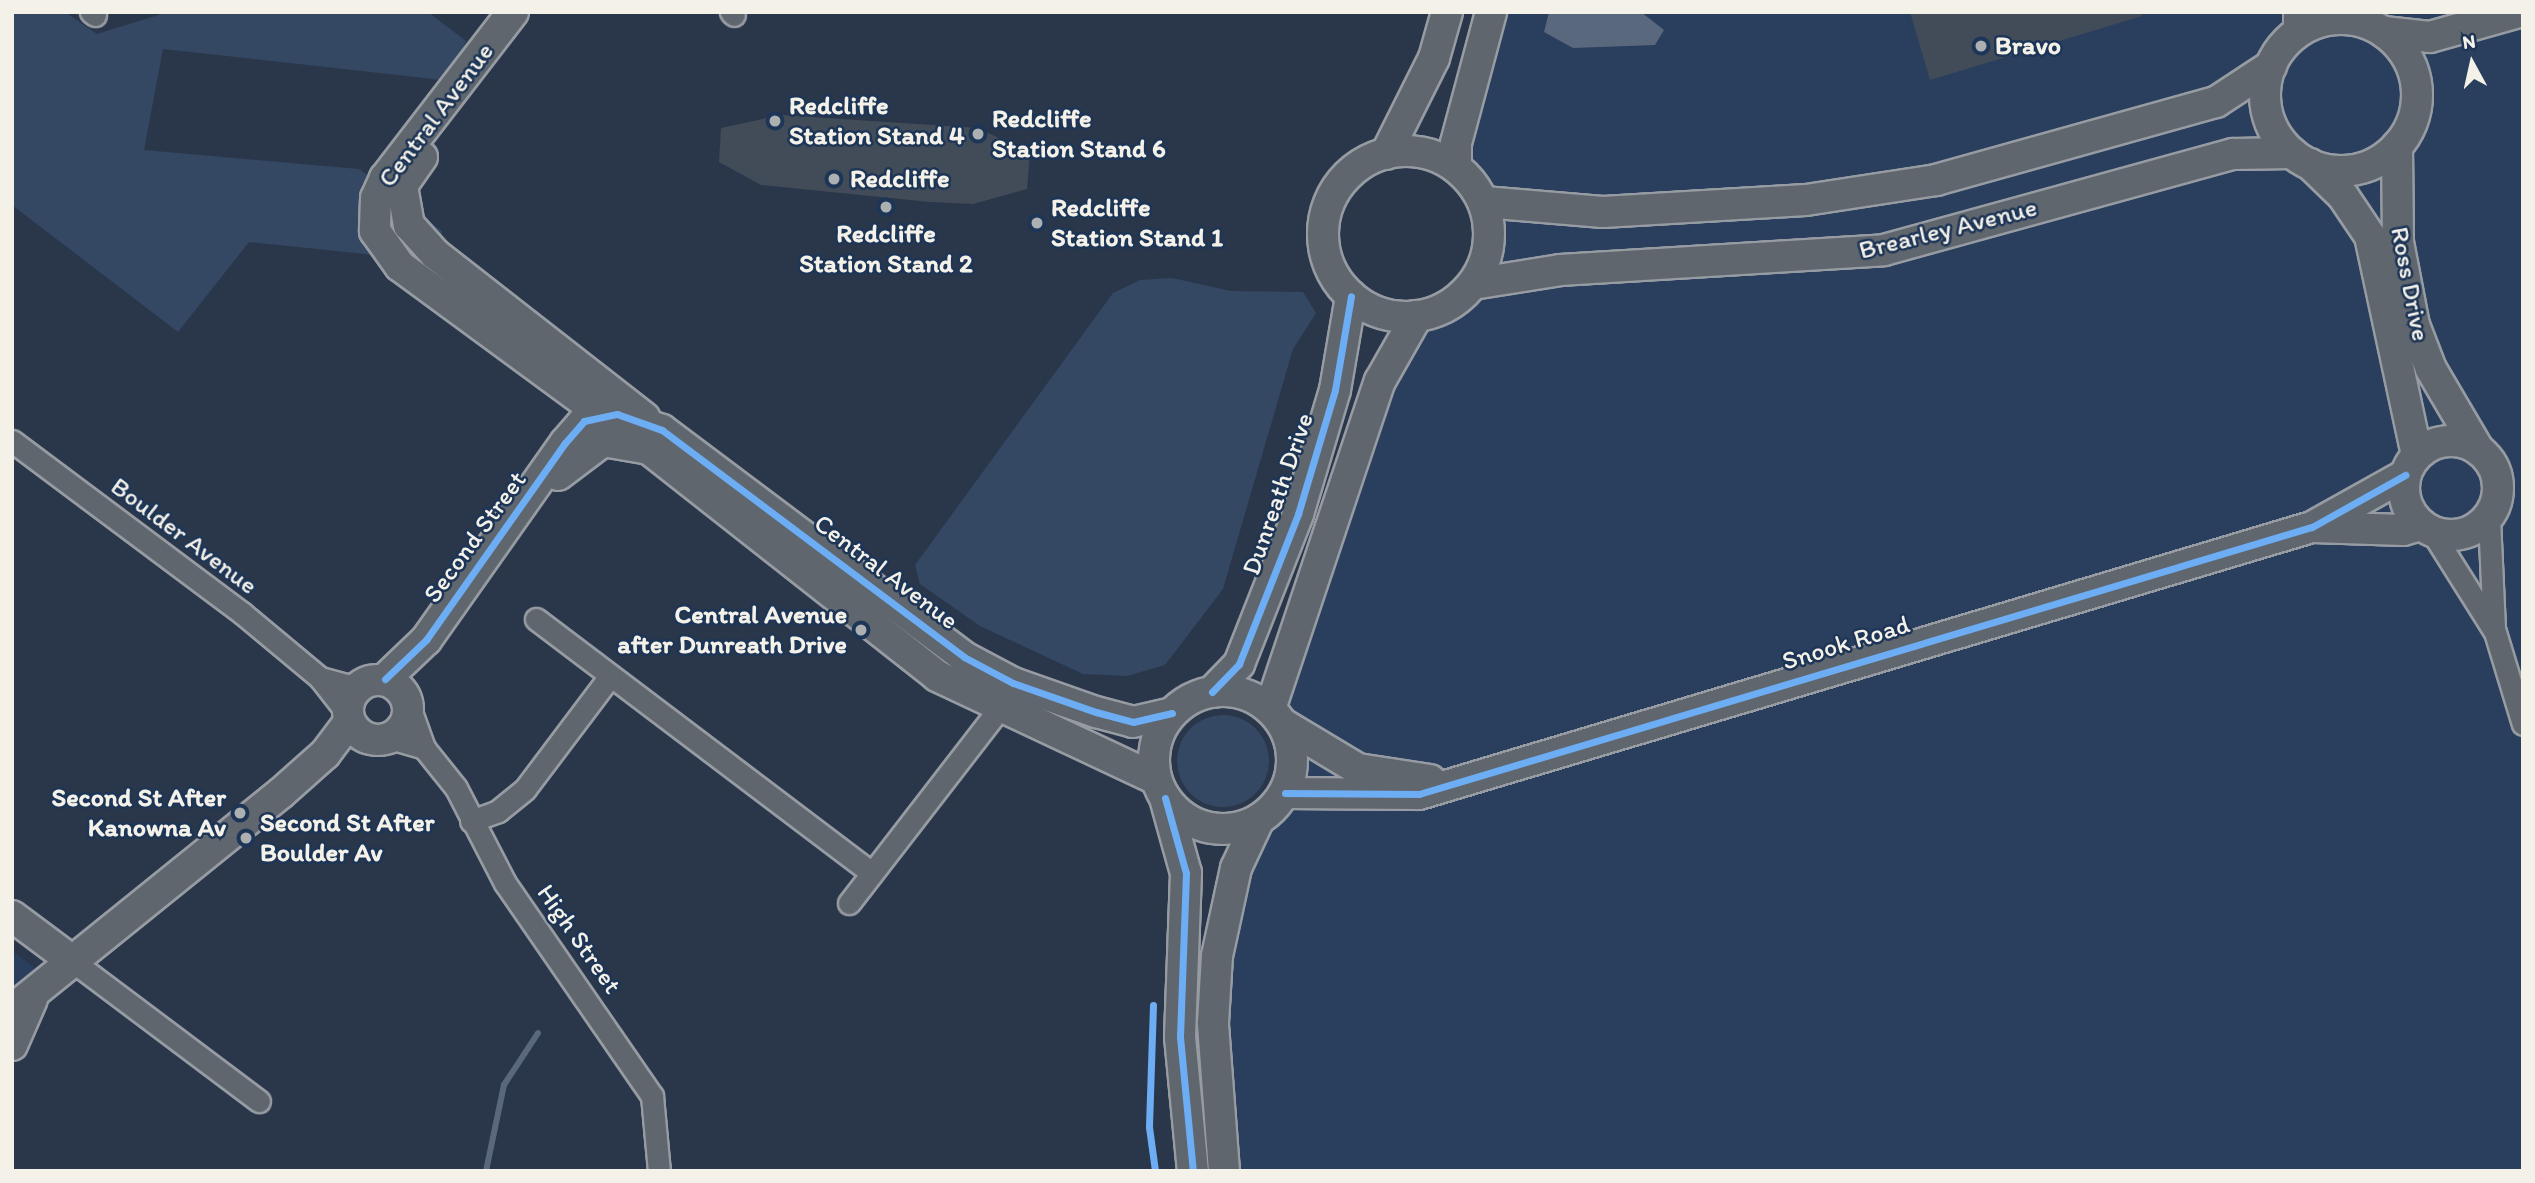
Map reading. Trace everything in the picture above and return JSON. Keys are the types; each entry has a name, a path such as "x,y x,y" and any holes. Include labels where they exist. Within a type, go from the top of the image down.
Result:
{"main road":[{"name":"Central Avenue","path":"513,12 385,178 373,215 374,231 400,266 527,359 592,428"},
{"name":"Central Avenue","path":"534,12 413,169 400,202 409,225 435,254 583,371 655,440 964,657 1013,683 1133,722 1172,713"},
{"path":"1386,154 1434,58 1447,12"},
{"path":"1456,167 1490,12"},
{"path":"2383,25 2408,58 2417,92 2412,123 2398,146 2357,169 2301,159 2267,113 2271,66 2294,24 2344,16 2383,25 2430,37 2519,12"},
{"name":"Brearley Avenue","path":"1484,202 1561,212 1646,210 1806,200 1936,180 2216,102 2271,66"},
{"name":"Ross Drive","path":"2398,146 2398,243 2414,325 2431,369 2478,449"},
{"path":"1410,151 1456,167 1484,202 1490,230 1486,258 1473,284 1458,299 1417,316 1393,316 1351,296 1329,267 1324,244 1329,204 1351,172 1386,154 1410,151"},
{"name":"Brearley Avenue","path":"1473,284 1560,270 1884,250 2233,154 2301,159"},
{"name":"Ross Drive","path":"2301,159 2343,196 2370,236 2411,465"},
{"name":"Dunreath Drive","path":"1212,692 1239,664 1298,514 1335,390 1351,296"},
{"path":"1276,716 1380,381 1417,316"},
{"name":"Central Avenue","path":"527,359 564,402 592,428"},
{"path":"583,371 592,428"},
{"name":"Central Avenue","path":"592,428 627,415 937,676 1161,789"},
{"name":"Second Street","path":"22,1005 71,960 325,754 375,710 533,495 592,428"},
{"path":"2493,511 2494,468 2478,449 2440,442 2411,465 2405,502 2427,529 2463,534 2493,511 2523,481"},
{"name":"Snook Road","path":"1285,793 1419,794 1454,781 2312,527 2411,465"},
{"name":"Snook Road","path":"2312,527 2427,529"},
{"path":"1193,1171 1180,1037 1186,873 1161,789 1156,744 1172,713 1212,692 1234,691 1276,716 1293,758 1285,793 1258,821 1236,868 1217,956 1213,1023 1224,1171"},
{"name":"Snook Road","path":"1276,716 1358,769 1454,781"},
{"path":"1161,789 1179,814 1218,830 1258,821"},
{"path":"12,916 71,960"},
{"path":"12,1045 22,1005"}],"street":[{"name":"Boulder Avenue","path":"12,442 320,678 375,710 424,748"},
{"path":"2493,511 2495,632 2523,724"},
{"path":"2427,529 2495,632"},
{"path":"536,619 872,873"},
{"path":"471,821 498,811 525,789 610,676"},
{"path":"849,902 999,709"},
{"path":"375,710 424,748"},
{"name":"High Street","path":"424,748 471,821 505,883 652,1096 659,1171"},
{"path":"71,960 259,1101"}],"shaded area":[{"path":"12,12 65,12 97,34 168,12 428,12 466,41 451,81 163,49 144,150 359,169 442,231 441,253 415,245 404,258 249,242 178,332 12,205"},
{"path":"1490,12 2523,12 2523,1171 1223,1171 1213,1029 1260,830 1276,818 1294,786 1293,749 1273,718 1417,316 1458,299 1486,259 1484,202 1456,167"},
{"path":"1549,12 1641,12 1664,30 1655,45 1573,48 1544,32"},
{"path":"1172,278 1231,291 1303,292 1316,313 1293,349 1223,589 1165,665 1127,676 1083,674 980,626 920,584 915,565 1113,293 1140,280"},
{"path":"1223,715 1241,719 1255,729 1265,743 1269,761 1265,779 1255,793 1241,803 1223,807 1205,803 1191,793 1181,779 1177,761 1181,743 1191,729 1205,719"},
{"path":"12,951 36,969 12,999"}],"building":[{"name":"Bravo","path":"1910,12 2141,12 2142,16 1930,80"},
{"path":"781,115 978,128 1030,153 1027,189 973,204 930,202 761,185 719,162 721,128"}],"waterway":[{"path":"486,1171 504,1085 538,1033"}],"cycle path":[{"path":"1212,692 1239,664 1298,514 1335,390 1351,296"},
{"path":"385,679 426,640 565,443 584,421 617,414 662,430 964,657 1013,683 1133,722 1172,713"},
{"path":"1285,793 1419,794 2312,527 2405,475"},
{"path":"1165,798 1186,873 1180,1037 1193,1171"},
{"path":"1153,1005 1149,1127 1155,1171"}],"place":[{"name":"Bravo","path":"1981,46"},
{"name":"Redcliffe Station Stand 4","path":"775,121"},
{"name":"Redcliffe Station Stand 6","path":"978,134"},
{"name":"Redcliffe","path":"834,179"},
{"name":"Redcliffe Station Stand 2","path":"886,207"},
{"name":"Redcliffe Station Stand 1","path":"1037,223"},
{"name":"Central Avenue after Dunreath Drive","path":"861,630"},
{"name":"Second St After Kanowna Av","path":"240,813"},
{"name":"Second St After Boulder Av","path":"246,838"}]}
